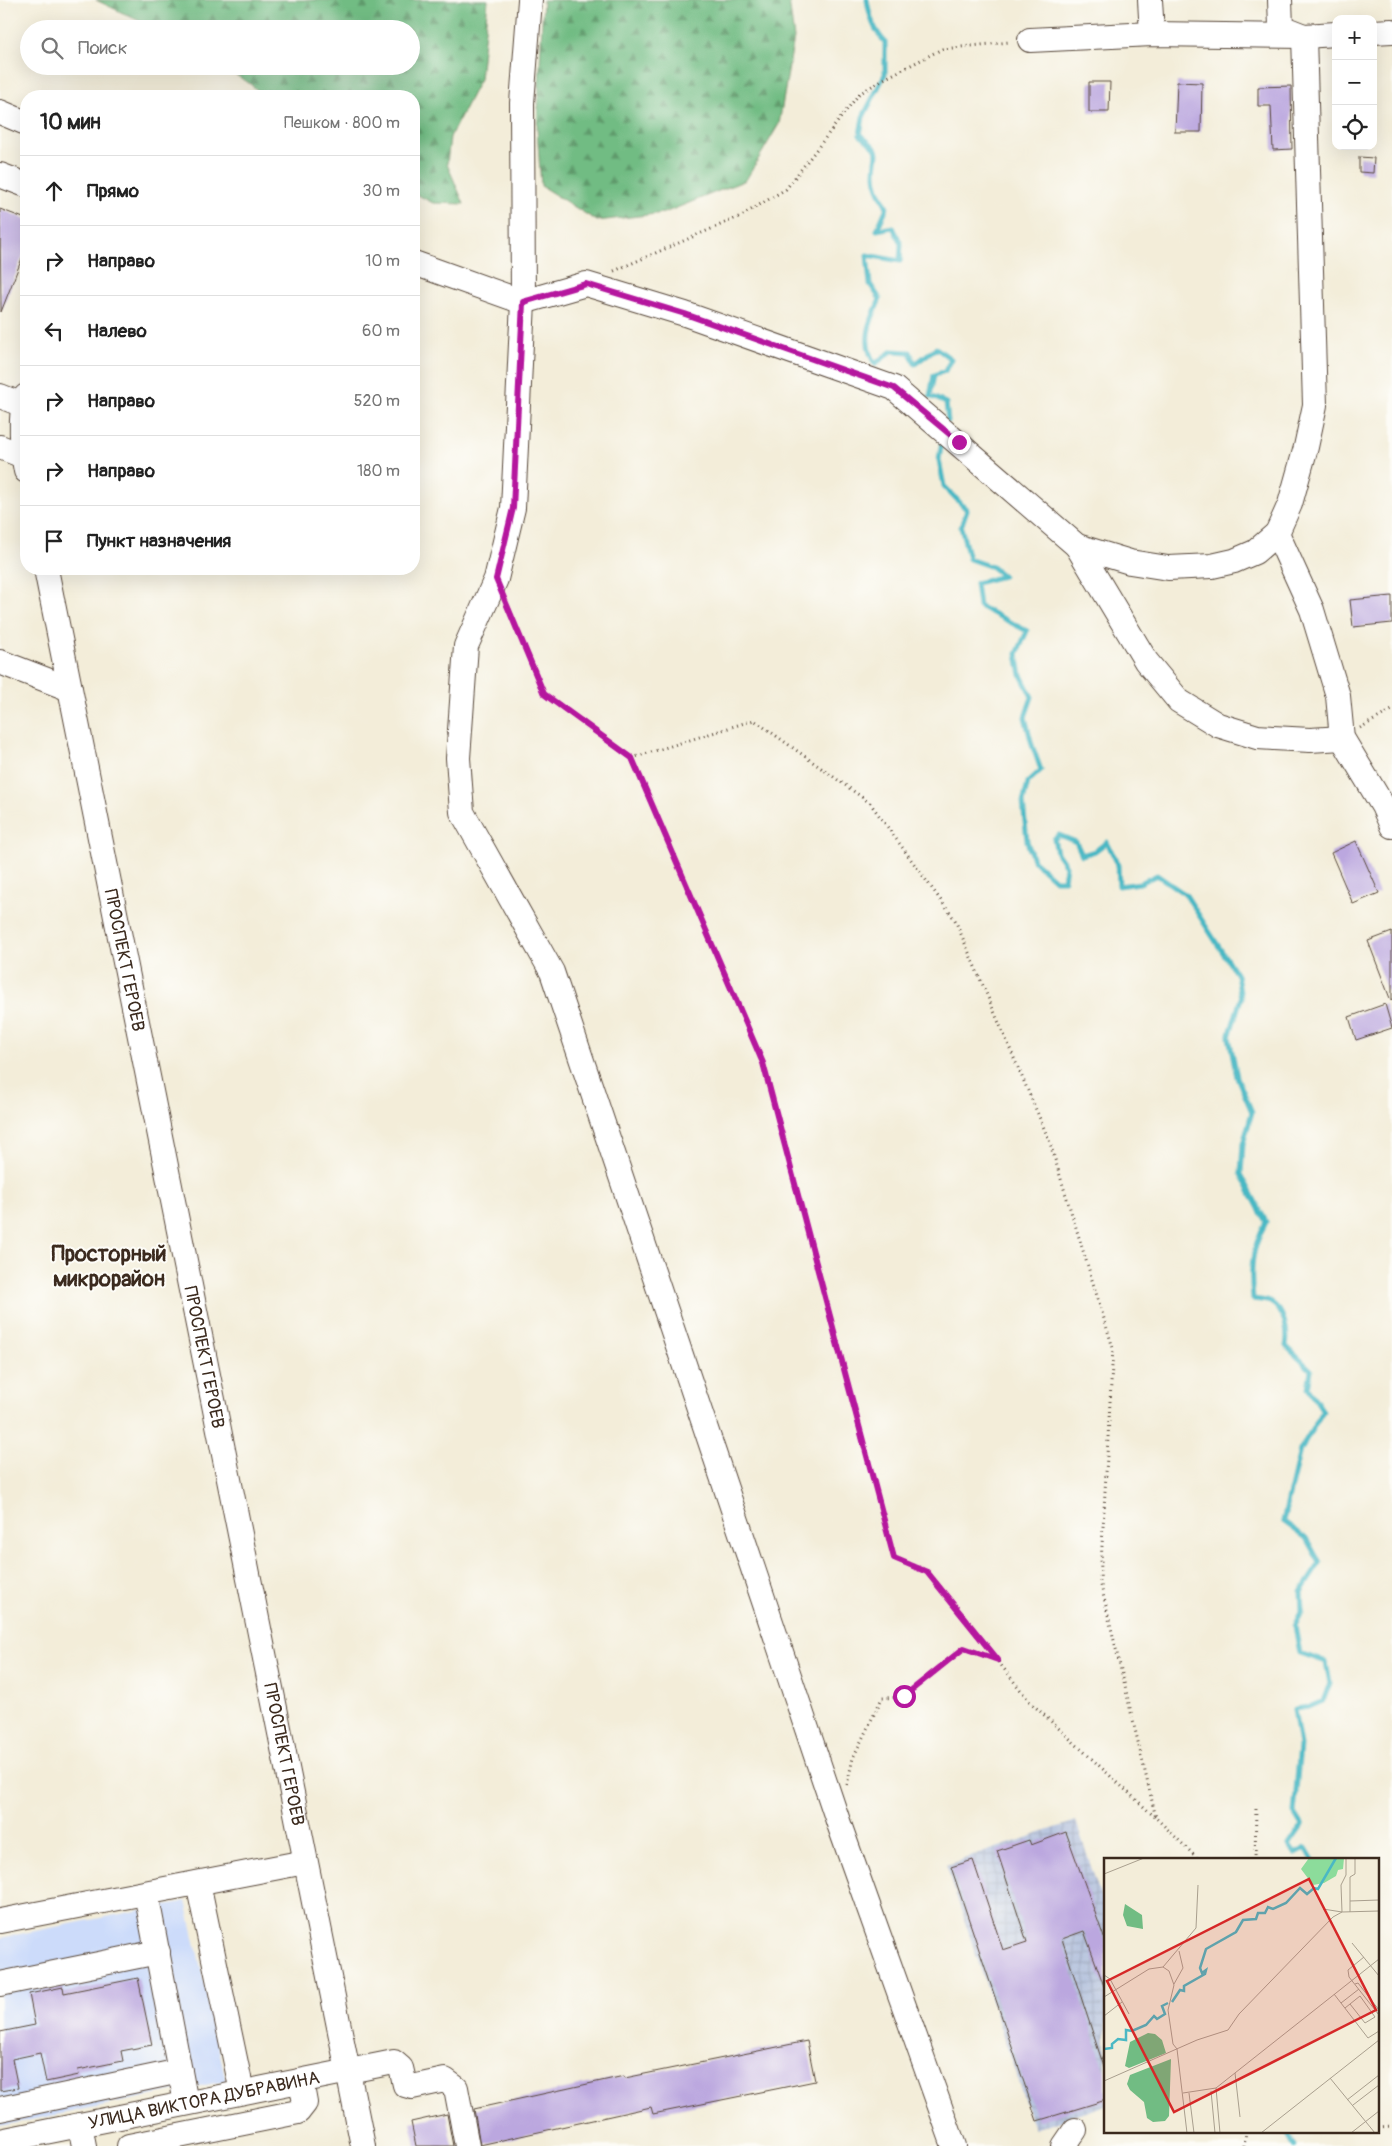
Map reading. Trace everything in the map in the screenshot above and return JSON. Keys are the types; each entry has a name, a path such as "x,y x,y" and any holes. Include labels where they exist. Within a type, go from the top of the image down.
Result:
{"street":[{"path":"530,0 522,103 521,236 523,302 513,508 496,579 466,646 458,758 462,812 552,972 839,1824 954,2146"},
{"path":"1150,0 1152,34"},
{"path":"1280,0 1281,27 1304,36"},
{"path":"1377,32 1392,31"},
{"path":"1030,40 1152,34 1304,36 1332,34"},
{"path":"1077,546 1130,562 1168,568 1204,566 1234,561 1255,552 1277,533 1290,504 1306,448 1315,405 1304,36"},
{"path":"0,112 20,120"},
{"path":"0,175 20,183"},
{"path":"420,265 523,302 586,284 685,314 894,388 1077,546 1146,661 1179,701 1218,725 1257,737 1310,740 1342,738"},
{"path":"0,396 20,400"},
{"path":"0,447 20,460"},
{"path":"1277,533 1312,610 1338,696 1342,738 1383,806 1392,826"},
{"name":"ПРОСПЕКТ ГЕРОЕВ","path":"47,575 363,2146"},
{"path":"0,662 70,689"},
{"path":"0,1921 305,1862"},
{"path":"198,1883 242,2092"},
{"path":"146,1893 186,2103"},
{"path":"0,1984 158,1952"},
{"name":"УЛИЦА ВИКТОРА ДУБРАВИНА","path":"0,2141 82,2135 186,2103 394,2062 401,2068 406,2085 412,2087 446,2080 456,2088 467,2146"},
{"path":"0,2109 180,2071"},
{"path":"128,2146 158,2143 298,2112 305,2103 301,2081"}],"path":[{"path":"586,284 741,216 786,189 859,94 882,80 942,49 1030,40"},
{"path":"496,579 544,694 632,758 763,1063 894,1558 927,1572 1030,1702 1197,1858"},
{"path":"1342,738 1392,710"},
{"path":"632,758 754,720 870,803 955,920 1049,1140 1113,1348 1100,1581 1156,1818"},
{"path":"847,1786 853,1758 882,1698 904,1696 964,1648 998,1660"},
{"path":"1255,1858 1256,1808"}],"shaded area":[{"path":"1076,1821 1104,1906 1104,2106 1034,2129 946,1865"},
{"path":"186,1901 226,2081 0,2126 0,1938"}],"green space":[{"path":"96,0 488,0 480,79 450,137 447,164 464,204 433,203 420,196 420,90 257,90 236,75 420,75 420,20 137,20"},
{"path":"543,0 789,0 794,38 779,124 746,180 664,213 597,221 541,186 537,129"}],"building":[{"path":"1089,82 1110,82 1109,112 1089,112"},
{"path":"1177,82 1202,83 1201,132 1175,132"},
{"path":"1291,86 1292,149 1273,150 1271,106 1258,106 1258,87"},
{"path":"1359,157 1374,158 1373,173 1359,172"},
{"path":"0,209 20,217 20,263 1,312"},
{"path":"1392,596 1392,623 1353,627 1350,600"},
{"path":"1356,841 1379,893 1353,904 1331,853"},
{"path":"1392,932 1392,1000 1391,1001 1368,941"},
{"path":"1385,1004 1392,1028 1356,1040 1349,1017"},
{"path":"1066,1832 1104,1937 1104,1986 1084,1931 1062,1939 1104,2067 1104,2101 1037,2121 951,1867 973,1860 1003,1950 1027,1942 997,1851 1029,1840 1031,1845"},
{"path":"138,1978 152,2045 121,2051 123,2061 78,2070 79,2075 46,2082 40,2053 12,2059 18,2088 0,2091 0,2032 35,2025 29,1994 63,1987 64,1993"},
{"path":"807,2041 815,2081 653,2114 651,2107 480,2145 474,2109 624,2076 625,2078"},
{"path":"447,2114 453,2146 416,2146 411,2122"}],"waterway":[{"path":"867,0 873,22 885,42 885,74 863,117 860,135 876,149 875,178 887,207 877,230 893,227 901,244 900,261 867,255 870,284 880,299 870,323 868,348 875,364 892,351 910,352 915,364 936,348 951,359 945,371 934,375 930,396 946,403 948,421"},
{"path":"942,440 939,460 944,486 967,510 961,527 969,559 992,567 1003,576 976,583 979,606 1027,631 1017,654 1021,675 1032,697 1025,717 1041,770 1028,782 1023,802 1027,841 1033,860 1055,880 1064,880 1066,866 1057,853 1054,839 1059,835 1076,842 1082,855 1095,851 1107,842 1118,865 1119,886 1140,883 1157,875 1186,895 1237,975 1241,998 1229,1037 1237,1077 1252,1112 1243,1144 1241,1174 1266,1222 1257,1241 1253,1259 1253,1299 1270,1302 1279,1310 1286,1327 1286,1346 1311,1370 1308,1388 1323,1411 1300,1450 1283,1521 1306,1538 1320,1563 1301,1592 1302,1612 1295,1626 1300,1653 1326,1662 1330,1683 1323,1701 1309,1707 1294,1709 1300,1746 1294,1813 1302,1826 1289,1845 1295,1854 1306,1848 1312,1858"},
{"path":"1288,2134 1295,2146"}],"district":[{"name":"Просторный микрорайон","path":"109,1266"}],"route":[{"path":"904,1696 964,1648 998,1660 927,1572 894,1558 763,1063 632,758 544,694 496,579 513,508 523,302 586,284 685,314 894,388 959,442"}]}
